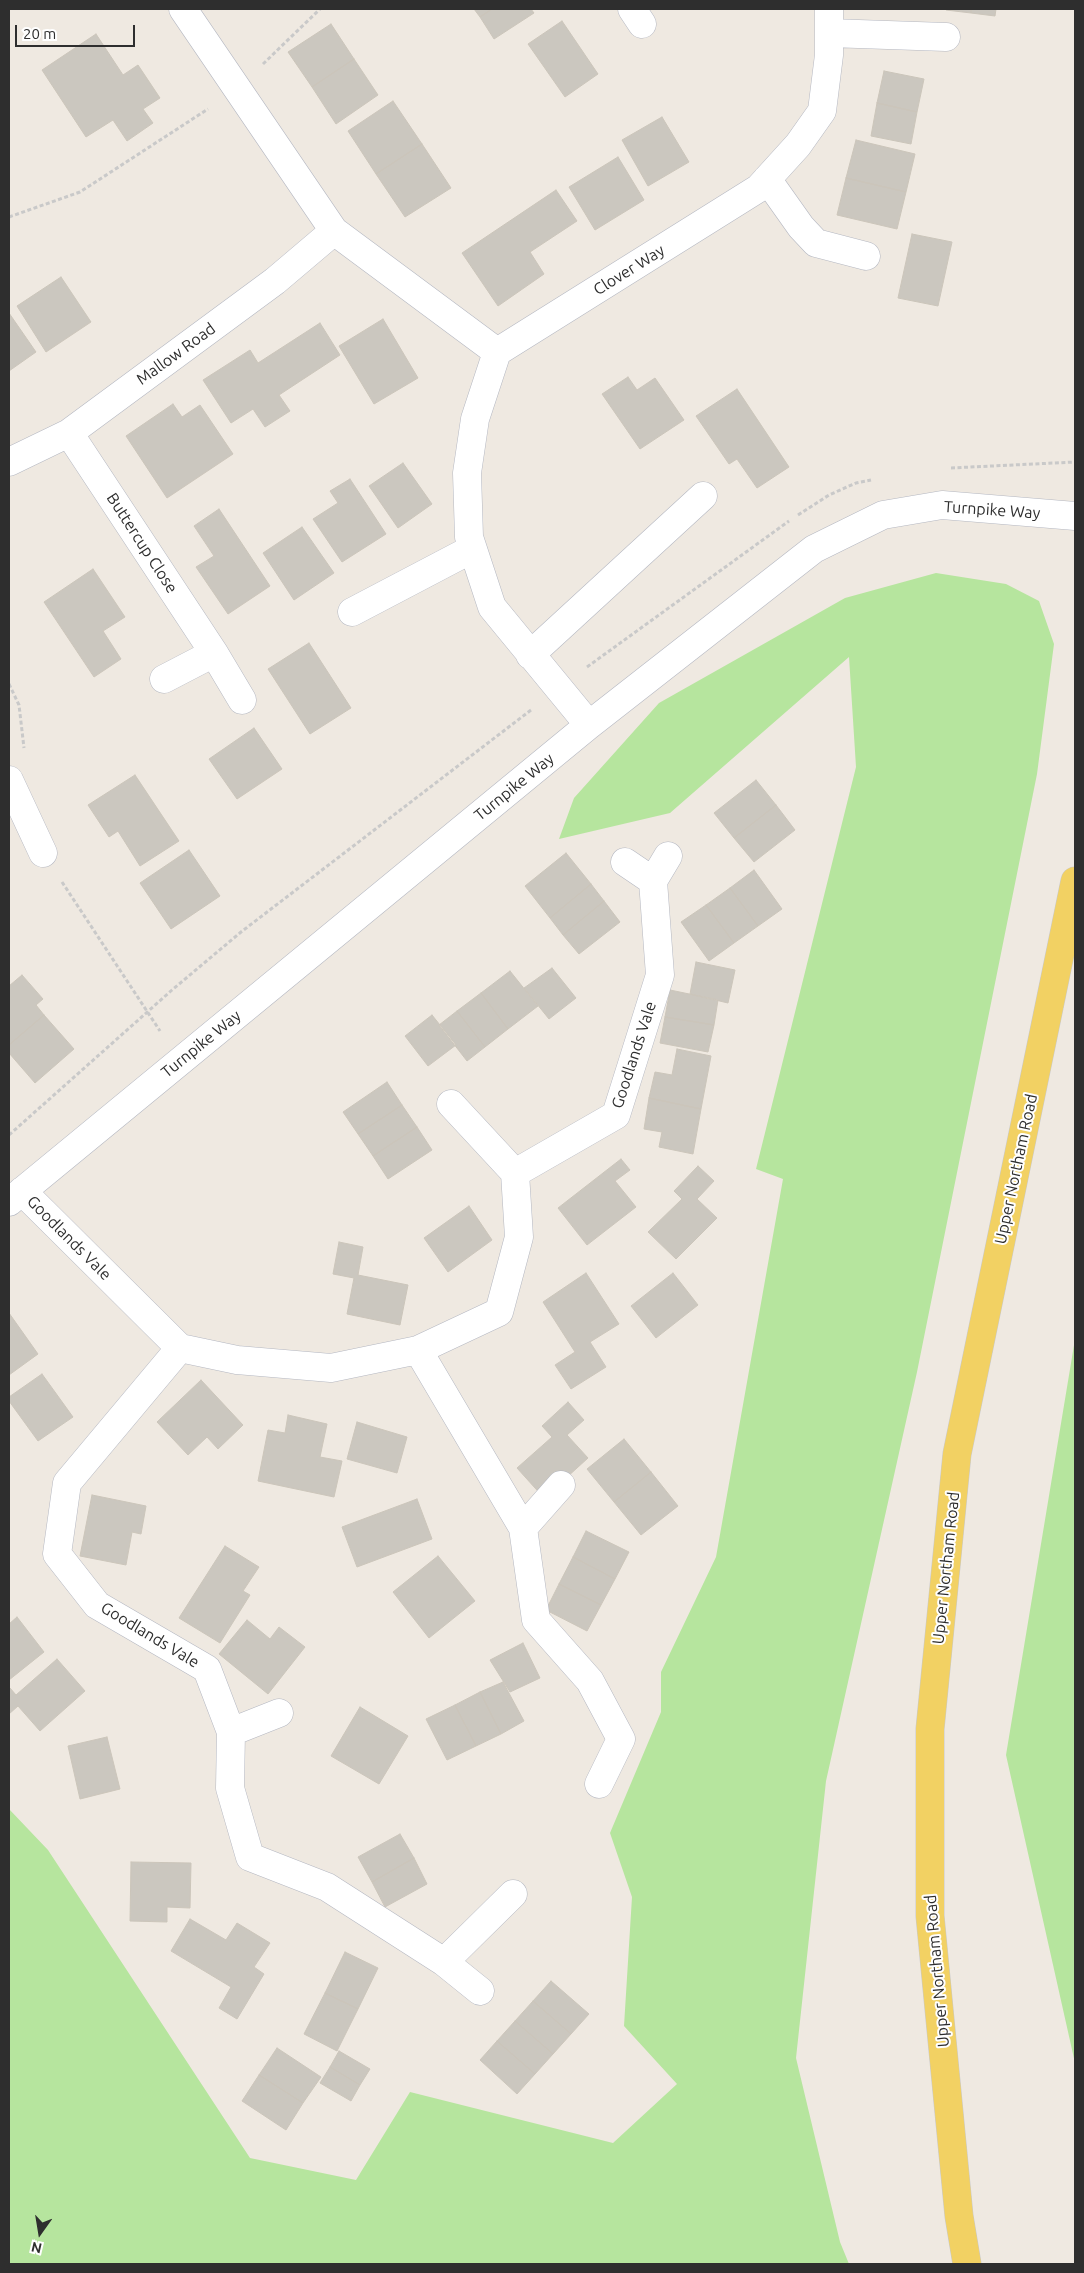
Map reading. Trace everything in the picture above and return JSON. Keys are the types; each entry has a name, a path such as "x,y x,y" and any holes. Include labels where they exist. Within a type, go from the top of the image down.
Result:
{"main road":[{"name":"Upper Northam Road","path":"967,2264 959,2216 930,1916 930,1729 957,1454 1075,881"}],"street":[{"path":"183,9 334,231 497,352 475,419 467,473 469,537 492,607 589,725"},
{"path":"829,21 946,37"},
{"name":"Clover Way","path":"497,352 759,188 798,145 822,111 829,55 829,21"},
{"path":"767,179 801,227 816,243 866,256"},
{"name":"Mallow Road","path":"9,462 69,433 274,281 334,231"},
{"name":"Buttercup Close","path":"69,433 214,652 242,700"},
{"path":"530,655 703,496"},
{"name":"Turnpike Way","path":"15,1196 589,725 814,549 883,515 942,505 1075,516"},
{"path":"352,612 472,548"},
{"path":"164,679 214,652"},
{"path":"9,780 16,810 43,853"},
{"path":"625,862 653,881 668,856"},
{"name":"Goodlands Vale","path":"515,1173 616,1115 660,975 653,881"},
{"path":"180,1348 236,1360 331,1368 418,1350 499,1312 519,1236 515,1173 451,1104"},
{"name":"Goodlands Vale","path":"15,1196 180,1348 66,1483 57,1554 98,1605 207,1669 231,1732 230,1788 250,1857 327,1887 444,1962 480,1991"},
{"path":"418,1350 523,1528 536,1620 590,1681 621,1739 599,1784"},
{"path":"523,1528 562,1485"},
{"path":"231,1732 279,1713"},
{"path":"444,1962 513,1894"}],"path":[{"path":"9,216 80,192 237,90 320,9"},
{"path":"9,684 19,705 25,756"},
{"path":"43,853 147,1013 181,1060"}],"green space":[{"path":"936,573 1006,584 1039,601 1054,644 1037,774 917,1372 826,1781 796,2058 840,2242 849,2264 9,2264 9,1809 48,1850 250,2158 356,2180 410,2092 613,2143 677,2084 624,2026 632,1897 610,1833 661,1712 661,1672 716,1557 783,1179 756,1169 856,767 849,657 670,813 559,839 574,798 659,703 845,598"},
{"path":"1075,1339 1075,2063 1006,1755"}],"building":[{"path":"474,9 492,9 480,17"},
{"path":"492,9 531,9 534,13 494,39 480,17"},
{"path":"971,9 971,13 946,10"},
{"path":"971,9 996,9 995,16 971,13"},
{"path":"562,21 598,74 565,97 528,44"},
{"path":"331,24 354,59 312,87 288,52"},
{"path":"96,34 123,75 138,65 160,98 143,109 153,123 127,141 113,120 86,137 42,70"},
{"path":"354,59 378,95 336,124 312,87"},
{"path":"884,71 924,79 917,112 877,103"},
{"path":"393,101 422,144 376,174 348,131"},
{"path":"877,103 917,112 911,144 871,136"},
{"path":"662,117 689,162 648,186 622,140"},
{"path":"856,140 915,154 906,192 846,178"},
{"path":"422,144 451,188 405,217 376,174"},
{"path":"618,157 644,200 595,230 569,187"},
{"path":"846,178 906,192 897,229 837,215"},
{"path":"556,190 577,221 530,252 544,274 498,306 462,253"},
{"path":"912,234 952,242 938,306 898,298"},
{"path":"61,277 91,322 46,352 17,306"},
{"path":"9,313 36,352 9,371"},
{"path":"383,319 418,378 374,404 339,346"},
{"path":"320,323 340,355 279,395 290,411 265,427 253,409 231,423 203,380 250,350 258,363"},
{"path":"628,377 637,390 655,378 684,420 640,449 602,394"},
{"path":"737,389 789,467 757,488 737,459 729,464 696,416"},
{"path":"173,404 182,417 200,405 233,454 167,498 126,436"},
{"path":"403,463 432,504 398,528 369,486"},
{"path":"350,479 386,534 342,562 313,519 338,503 330,491"},
{"path":"219,509 270,586 228,614 196,567 214,556 194,526"},
{"path":"302,527 334,573 294,600 263,553"},
{"path":"93,569 125,617 103,631 121,659 94,677 44,602"},
{"path":"309,643 351,708 310,734 268,669"},
{"path":"254,728 282,769 237,799 209,759"},
{"path":"135,775 179,841 140,866 118,831 109,837 88,805"},
{"path":"756,780 776,805 734,838 714,813"},
{"path":"776,805 795,830 754,862 734,838"},
{"path":"189,850 220,896 171,929 140,883"},
{"path":"566,853 591,884 550,918 525,886"},
{"path":"754,870 782,909 758,926 730,888"},
{"path":"591,884 604,901 563,935 550,918"},
{"path":"730,888 758,926 734,943 706,905"},
{"path":"604,901 620,922 579,954 563,935"},
{"path":"706,905 734,943 709,961 681,922"},
{"path":"696,962 735,970 728,1003 690,994"},
{"path":"552,968 576,998 549,1019 524,988"},
{"path":"510,971 538,1006 508,1029 481,993"},
{"path":"22,975 43,999 36,1005 44,1015 9,1045 9,986"},
{"path":"670,990 718,1000 714,1025 665,1017"},
{"path":"481,993 508,1029 485,1047 457,1011"},
{"path":"457,1011 485,1047 467,1061 439,1025"},
{"path":"44,1015 74,1049 35,1083 9,1053 9,1045"},
{"path":"432,1015 456,1045 428,1066 405,1036"},
{"path":"665,1017 714,1025 708,1052 660,1043"},
{"path":"677,1049 711,1056 701,1109 649,1098 655,1072 672,1075"},
{"path":"387,1082 402,1105 358,1134 343,1112"},
{"path":"649,1098 701,1109 693,1154 659,1147 662,1132 644,1129"},
{"path":"402,1105 417,1127 373,1156 358,1134"},
{"path":"417,1127 432,1150 388,1179 373,1156"},
{"path":"621,1159 630,1170 615,1181 636,1207 587,1245 558,1208"},
{"path":"698,1166 714,1181 697,1199 717,1218 676,1259 648,1232 682,1199 674,1191"},
{"path":"469,1206 492,1240 448,1272 424,1238"},
{"path":"339,1242 363,1247 358,1275 408,1285 400,1325 347,1314 354,1278 333,1274"},
{"path":"586,1273 619,1324 590,1342 606,1367 571,1389 555,1365 575,1352 543,1302"},
{"path":"673,1273 698,1305 656,1338 631,1306"},
{"path":"9,1313 38,1354 9,1375"},
{"path":"42,1374 73,1417 38,1441 9,1401 9,1397"},
{"path":"201,1380 243,1425 218,1449 207,1437 188,1455 157,1422"},
{"path":"568,1402 584,1420 567,1435 588,1458 544,1498 517,1468 552,1437 542,1426"},
{"path":"288,1415 327,1424 320,1457 342,1461 334,1497 258,1481 268,1430 285,1433"},
{"path":"357,1422 407,1437 397,1473 347,1459"},
{"path":"624,1439 651,1472 614,1502 587,1469"},
{"path":"651,1472 678,1506 641,1535 614,1502"},
{"path":"92,1495 146,1506 141,1534 132,1532 126,1565 80,1556"},
{"path":"417,1499 432,1539 357,1567 342,1527"},
{"path":"586,1531 629,1552 615,1579 573,1557"},
{"path":"225,1546 259,1567 243,1591 250,1595 220,1643 179,1618"},
{"path":"438,1556 475,1601 429,1638 393,1592"},
{"path":"573,1557 615,1579 601,1605 559,1584"},
{"path":"559,1584 601,1605 587,1631 546,1610"},
{"path":"17,1617 44,1652 9,1680 9,1624"},
{"path":"247,1620 270,1639 279,1627 305,1647 268,1694 219,1654"},
{"path":"523,1643 540,1678 510,1692 490,1660"},
{"path":"57,1659 85,1691 40,1731 18,1706 9,1714 9,1689 16,1695"},
{"path":"503,1682 524,1721 501,1734 480,1692"},
{"path":"480,1692 501,1734 476,1746 455,1705"},
{"path":"455,1705 476,1746 447,1760 426,1719"},
{"path":"360,1707 408,1736 379,1784 331,1756"},
{"path":"107,1737 120,1789 80,1799 68,1746"},
{"path":"400,1834 414,1858 372,1882 358,1857"},
{"path":"414,1858 427,1884 385,1907 372,1882"},
{"path":"131,1862 191,1863 190,1908 167,1907 167,1922 130,1921"},
{"path":"190,1919 226,1940 237,1923 270,1943 254,1967 264,1974 237,2019 219,2008 231,1987 171,1951"},
{"path":"345,1952 378,1968 358,2009 325,1993"},
{"path":"551,1981 589,2014 571,2034 533,2001"},
{"path":"325,1993 358,2009 337,2051 304,2034"},
{"path":"533,2001 571,2034 553,2054 515,2021"},
{"path":"515,2021 553,2054 535,2074 497,2041"},
{"path":"497,2041 535,2074 517,2094 480,2060"},
{"path":"277,2048 321,2077 303,2103 259,2075"},
{"path":"339,2051 370,2069 360,2085 330,2067"},
{"path":"330,2067 360,2085 351,2101 320,2083"},
{"path":"259,2075 303,2103 286,2130 242,2101"}]}
